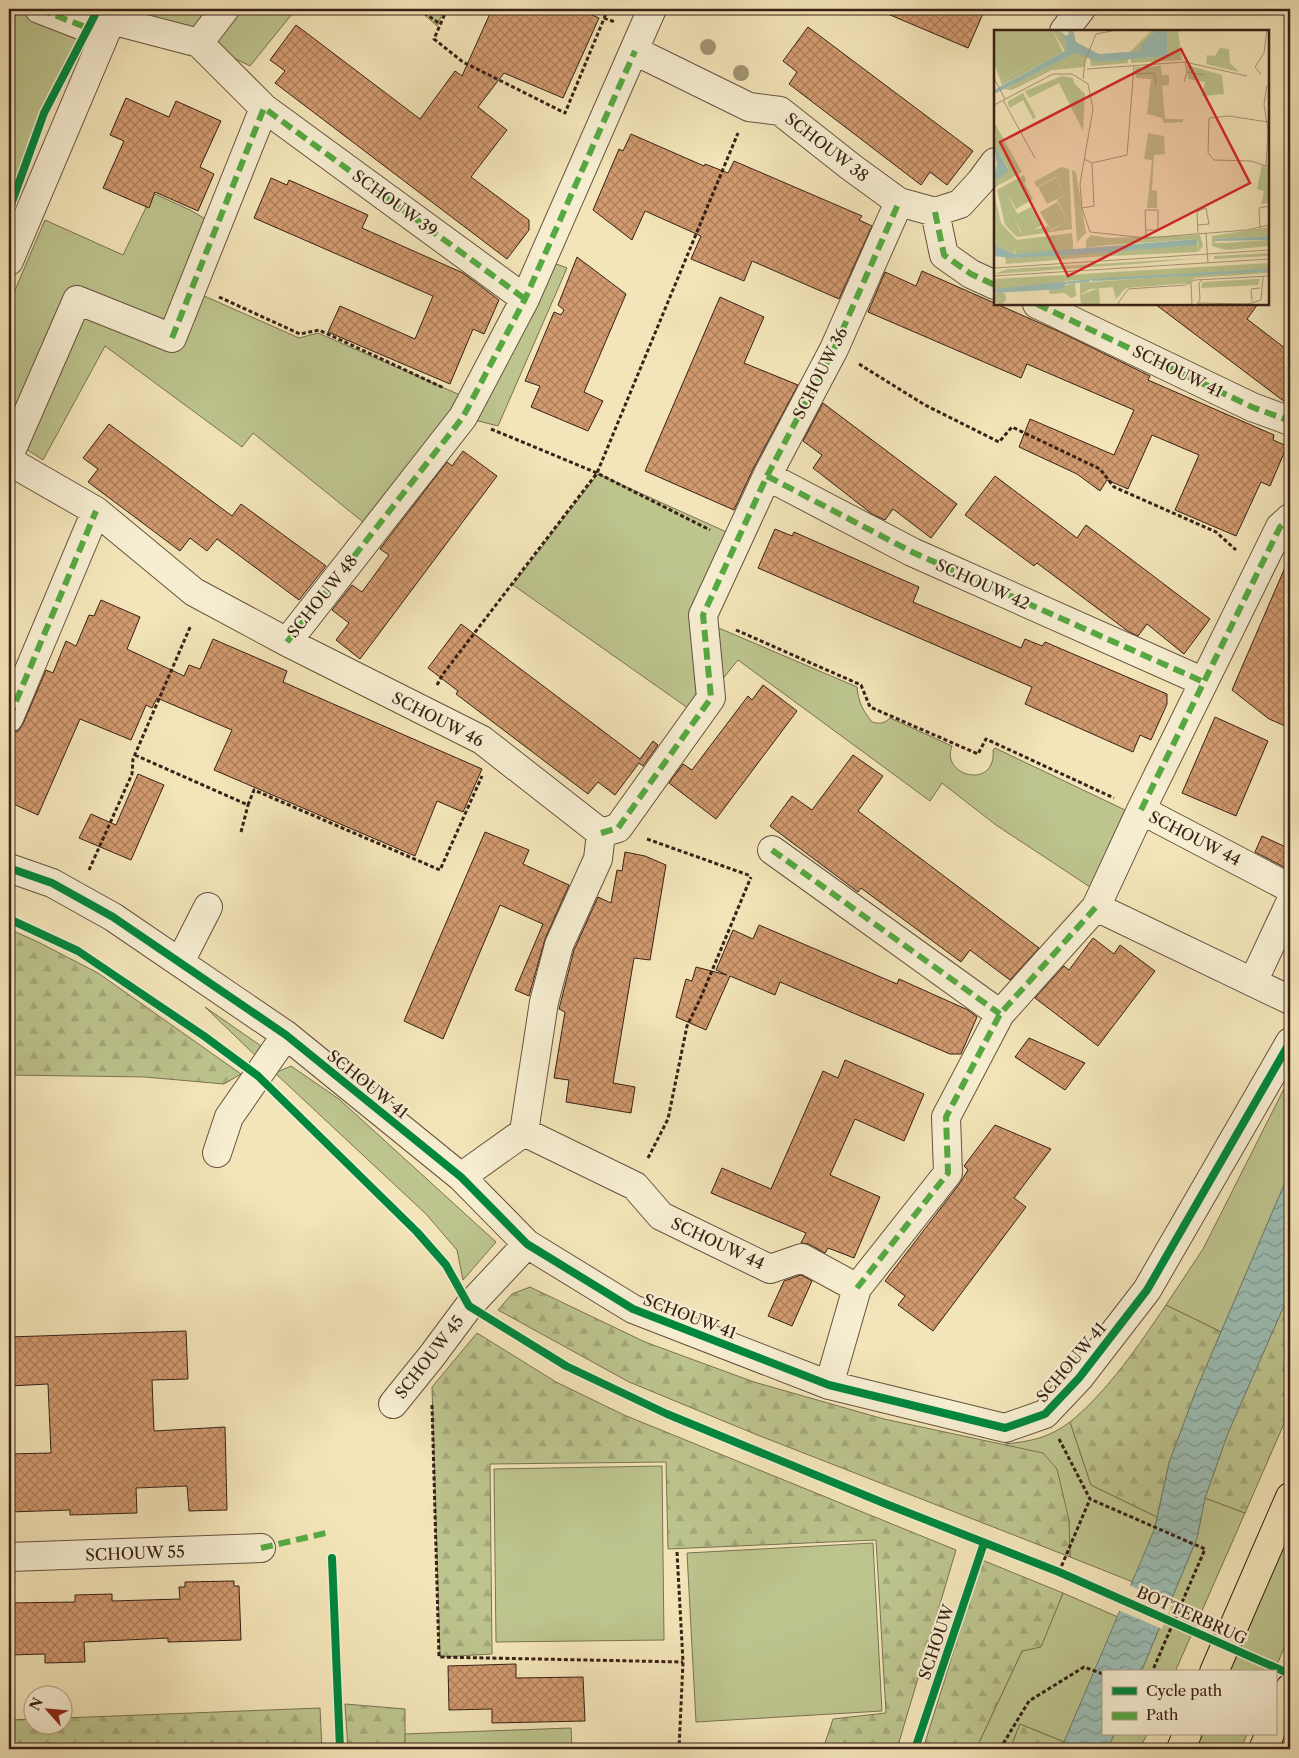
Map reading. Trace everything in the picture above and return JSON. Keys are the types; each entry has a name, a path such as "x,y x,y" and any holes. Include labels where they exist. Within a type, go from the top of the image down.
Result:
{"main road":[{"path":"1215,1670 1290,1496"},
{"path":"1276,1720 1290,1688"},
{"path":"1180,1749 1186,1736"},
{"path":"1263,1749 1269,1736"}],"street":[{"name":"SCHOUW 39","path":"39,9 106,19 199,44 264,108 525,299"},
{"path":"199,44 225,9"},
{"path":"468,409 525,299 652,9"},
{"path":"1065,30 1081,9"},
{"path":"9,261 106,19"},
{"name":"SCHOUW 38","path":"634,51 749,107 780,111 899,202 935,212"},
{"path":"9,456 77,300 172,338 264,108"},
{"path":"994,163 960,204 935,212 944,254 971,274 994,285"},
{"name":"SCHOUW 36","path":"736,542 767,476 834,349 899,202"},
{"name":"SCHOUW 41","path":"1039,305 1252,407 1290,421"},
{"name":"SCHOUW 48","path":"9,461 96,511 194,592 287,642 468,409"},
{"name":"SCHOUW 42","path":"767,476 912,552 1204,682"},
{"path":"9,718 96,511"},
{"path":"1141,810 1280,526 1290,518"},
{"path":"461,1177 524,1132 544,1002 559,945 610,831 711,698 703,615 736,542"},
{"name":"SCHOUW 46","path":"287,642 482,740 610,831"},
{"name":"SCHOUW 44","path":"829,1385 857,1288 948,1173 946,1117 1000,1014 1096,907 1141,810 1290,888"},
{"path":"772,850 1000,1014"},
{"name":"SCHOUW 41","path":"9,868 52,883 113,917 286,1035 461,1177 527,1244 633,1309 829,1385 1006,1428 1046,1414 1079,1378 1147,1290 1290,1042"},
{"path":"1253,982 1290,903"},
{"path":"180,962 208,907"},
{"path":"1096,907 1290,1000"},
{"path":"217,1153 229,1117 286,1035"},
{"name":"SCHOUW 44","path":"524,1132 635,1186 661,1216 770,1269 802,1258 857,1288"},
{"name":"SCHOUW 45","path":"393,1404 469,1306 527,1244"},
{"name":"SCHOUW 55","path":"9,1557 262,1548"}],"path":[{"path":"419,9 440,24"},
{"path":"447,9 434,39 463,62 565,114 608,9"},
{"path":"422,711 443,674 597,473 693,246 749,107"},
{"path":"193,286 300,334 319,330 468,409 736,542"},
{"path":"834,349 925,405 999,442 1012,427 1100,468 1114,487 1216,532 1258,571"},
{"path":"77,896 132,774 133,759 203,596"},
{"path":"703,615 861,686 870,707 978,754 986,739 1141,810"},
{"path":"242,832 248,805 254,790 440,870 494,749"},
{"path":"135,755 248,805"},
{"path":"610,831 751,877"},
{"path":"635,1186 668,1119 687,1026 701,998 751,877 772,850"},
{"path":"431,1357 438,1657 683,1662"},
{"path":"1046,1414 1090,1499 1205,1549 1153,1670"},
{"path":"1051,1569 1063,1574 1090,1499"},
{"path":"677,1552 683,1662 679,1749"},
{"path":"1000,1749 1029,1701 1084,1668 1093,1669 1102,1674"}],"green space":[{"path":"9,9 17,9 81,36 9,205"},
{"path":"149,9 296,9 250,66 145,14"},
{"path":"418,9 444,9 437,26"},
{"path":"153,193 190,210 228,232 202,295 299,338 318,333 474,401 540,258 567,268 498,426 451,414 363,522 253,433 242,447 105,346 43,460 26,449 9,442 9,304 45,220 123,255"},
{"path":"598,474 742,539 707,623 857,687 858,697 872,722 881,723 890,718 952,746 950,757 954,765 969,775 987,771 992,763 993,750 995,748 1125,810 1090,887 996,825 942,783 930,801 738,660 695,713 513,585"},
{"path":"9,929 98,973 241,1074 224,1084 145,1077 9,1075"},
{"path":"205,1007 264,1048 260,1060"},
{"path":"291,1066 339,1099 496,1242 463,1280 457,1250 426,1214 275,1073"},
{"path":"1290,1077 1290,1171 1221,1332 1166,1305 1203,1249"},
{"path":"530,1287 645,1342 754,1382 884,1419 1043,1453 1057,1469 1069,1520 1070,1557 755,1434 629,1382 498,1310 512,1294"},
{"path":"1290,1292 1290,1410 1245,1513 1205,1498 1228,1433"},
{"path":"1166,1305 1221,1332 1197,1388 1169,1463 1157,1517 1091,1485 1070,1422 1110,1382"},
{"path":"477,1333 556,1382 624,1415 956,1550 897,1749 823,1749 833,1719 886,1713 876,1540 668,1549 666,1462 490,1464 492,1654 440,1657 432,1387"},
{"path":"1070,1422 1091,1485 1157,1517 1155,1528 1133,1582 1070,1557 1069,1520 1005,1444 1039,1438 1054,1432"},
{"path":"662,1466 664,1640 496,1642 494,1469"},
{"path":"1205,1498 1245,1513 1176,1670 1142,1670 1197,1538"},
{"path":"1290,1531 1290,1633 1275,1670 1230,1670"},
{"path":"873,1543 882,1711 696,1722 687,1553"},
{"path":"982,1560 1063,1593 1041,1647 1022,1651 976,1749 923,1749"},
{"path":"1063,1593 1118,1617 1064,1742 1020,1724 1010,1749 976,1749 1022,1651 1041,1646"},
{"path":"345,1704 405,1709 405,1749 348,1749"},
{"path":"320,1708 322,1749 9,1749 9,1720 22,1719 22,1736 72,1736 72,1718"},
{"path":"1020,1724 1064,1742 1061,1749 1010,1749"},
{"path":"571,1728 572,1749 403,1749 403,1734"},
{"path":"1113,1736 1146,1736 1140,1749 1108,1749"},
{"path":"1202,1736 1246,1736 1241,1749 1196,1749"}],"water":[{"path":"1290,1171 1290,1292 1228,1433 1205,1498 1197,1538 1142,1670 1102,1670 1102,1736 1113,1736 1108,1749 1061,1749 1155,1528 1169,1463 1197,1388"}],"pier":[{"path":"1129,1585 1172,1604 1162,1629 1118,1610"}],"building":[{"path":"492,9 579,9 599,18 563,98 504,73 478,107 507,130 471,177 529,220 529,230 507,259 275,83 285,71 270,60 296,25 420,119 455,71 462,76"},
{"path":"876,9 985,9 968,48"},
{"path":"808,27 973,151 947,185 930,172 921,185 789,84 797,72 783,61"},
{"path":"126,98 169,117 176,101 221,121 200,167 214,174 198,211 155,192 149,208 103,188 124,141 110,135"},
{"path":"631,134 704,166 705,164 728,173 734,161 862,216 859,220 872,226 839,299 752,261 744,281 691,259 701,236 645,211 632,240 593,210 619,149 623,151"},
{"path":"271,178 287,185 289,180 368,215 362,228 463,273 499,300 484,334 473,329 450,384 328,332 340,306 415,339 433,296 254,218"},
{"path":"577,257 626,294 584,392 603,401 588,431 531,407 540,386 525,381 554,312 561,315 564,310 558,305"},
{"path":"922,271 994,303 994,305 999,305 1060,332 1150,376 1148,380 1274,435 1273,440 1287,446 1270,486 1261,482 1236,536 1175,510 1199,455 1152,435 1128,489 1107,480 1100,491 1077,474 1019,447 1030,419 1114,455 1134,410 1027,364 1021,378 868,312 885,272 916,286"},
{"path":"720,297 764,317 744,363 798,385 753,469 734,510 645,471"},
{"path":"1156,305 1257,305 1247,319 1290,352 1290,404"},
{"path":"823,403 957,504 931,538 893,509 885,520 872,514 813,468 822,455 803,441"},
{"path":"109,424 232,516 241,504 326,566 299,600 217,539 207,551 190,538 180,551 88,482 98,469 83,458"},
{"path":"463,451 497,476 360,659 336,640 349,623 332,610 352,585 362,592 389,555 380,549 447,462 452,466"},
{"path":"995,476 1077,538 1086,525 1210,619 1184,654 1147,624 1138,636 1129,632 1037,563 1034,566 965,515"},
{"path":"775,529 792,536 794,532 919,587 913,602 1021,648 1025,639 1042,646 1045,642 1167,694 1167,704 1151,740 1140,735 1133,752 1025,704 1032,687 758,568"},
{"path":"1290,556 1290,728 1269,719 1232,690"},
{"path":"101,600 140,617 127,649 184,676 189,665 200,669 213,639 287,671 283,682 482,769 463,812 437,801 415,856 214,770 232,730 157,698 152,708 146,705 131,740 80,719 38,815 9,802 9,733 18,731 23,724 46,670 53,673 66,641 76,646 89,615 94,616"},
{"path":"461,624 640,759 653,741 658,745 643,766 639,763 615,795 598,782 588,794 456,694 458,691 428,668"},
{"path":"763,685 797,711 716,819 669,783 683,764 692,770 748,696 752,700"},
{"path":"1215,717 1268,741 1236,816 1182,793"},
{"path":"853,755 883,776 858,811 1039,948 1010,980 970,950 961,962 861,888 858,892 770,826 792,796 812,810"},
{"path":"138,774 164,785 131,860 79,838 91,814 116,825"},
{"path":"485,832 529,850 523,864 569,885 545,939 529,996 515,990 543,924 500,905 443,1039 404,1021"},
{"path":"1262,836 1290,849 1290,870 1255,852"},
{"path":"625,852 645,856 666,865 650,960 634,958 613,1083 635,1087 631,1113 566,1102 569,1080 554,1078 565,1012 559,1009 574,950 598,897 611,903 617,870 622,871"},
{"path":"759,925 897,984 899,979 968,1010 977,1017 961,1054 950,1054 780,982 775,995 730,976 706,1030 676,1017 686,979 692,981 696,967 727,975 716,970 733,930 753,939"},
{"path":"1093,938 1114,954 1120,945 1155,971 1098,1046 1035,998 1064,966 1069,970"},
{"path":"1029,1038 1085,1063 1065,1090 1015,1057"},
{"path":"845,1060 924,1094 904,1141 855,1119 830,1175 880,1197 854,1258 828,1248 825,1253 809,1244 801,1243 806,1233 711,1193 722,1168 771,1189 823,1071 838,1078"},
{"path":"995,1125 1051,1149 1014,1198 1026,1207 933,1331 898,1305 905,1296 885,1281 960,1183 968,1170 964,1166"},
{"path":"801,1275 812,1281 792,1326 768,1316 784,1281"},
{"path":"186,1331 188,1379 152,1380 154,1431 225,1427 227,1510 189,1511 187,1486 136,1488 137,1513 70,1515 70,1510 9,1512 9,1454 51,1453 48,1384 9,1386 9,1337"},
{"path":"234,1581 234,1586 239,1586 241,1640 168,1642 168,1638 84,1642 85,1662 45,1663 45,1654 9,1655 9,1603 75,1602 75,1595 112,1594 112,1601 180,1599 179,1587 185,1587 185,1582"},
{"path":"516,1664 516,1678 583,1677 585,1721 492,1723 492,1709 449,1710 448,1666"}],"marked path":[{"path":"39,9 88,28"},
{"path":"287,642 463,417 525,299 635,51"},
{"path":"172,338 264,108 525,299"},
{"path":"601,833 618,828 711,698 703,615 767,476 834,349 899,202"},
{"path":"935,212 944,255 971,274 994,285"},
{"path":"1039,305 1252,407 1290,421"},
{"path":"767,476 912,552 1204,682"},
{"path":"9,718 96,511"},
{"path":"1141,810 1280,527 1290,518"},
{"path":"772,850 1000,1014"},
{"path":"857,1288 948,1173 946,1117 1000,1014 1096,907"},
{"path":"261,1548 326,1533"}],"cycle path":[{"path":"9,210 44,113 98,9"},
{"path":"9,868 52,883 113,917 286,1035 461,1177 527,1244 633,1309 829,1385 1005,1428 1045,1414 1079,1378 1147,1290 1290,1042"},
{"name":"BOTTERBRUG","path":"9,919 78,951 204,1036 258,1076 417,1232 446,1265 469,1306 566,1366 667,1414 886,1504 1059,1572 1290,1674"},
{"name":"SCHOUW","path":"915,1749 984,1543"},
{"path":"332,1558 340,1749"}]}
